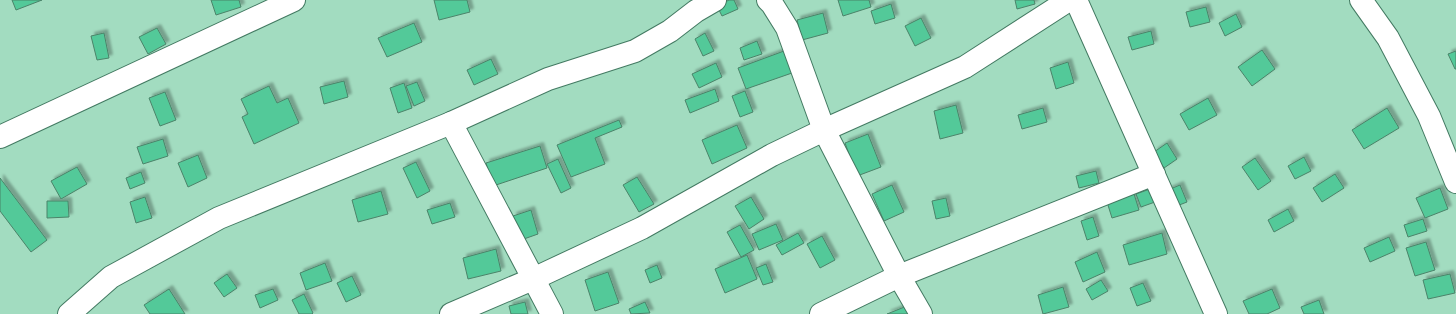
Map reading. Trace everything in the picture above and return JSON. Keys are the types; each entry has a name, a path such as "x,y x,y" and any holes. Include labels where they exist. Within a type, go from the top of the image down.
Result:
{"street":[{"path":"0,137 294,0"},
{"path":"69,314 111,277 219,218 450,122 548,79 636,51 670,31 696,11 715,0"},
{"path":"768,0 787,28 824,130 899,276 921,314"},
{"path":"451,314 533,280 642,228 772,155 965,67 1069,0"},
{"path":"1076,0 1216,314"},
{"path":"1361,0 1388,38 1429,116 1456,182"},
{"path":"450,122 552,314"},
{"path":"822,314 899,276 1154,174"}],"building":[{"path":"12,0 42,0 16,10"},
{"path":"211,0 239,0 241,7 216,15"},
{"path":"434,0 467,0 470,12 439,20"},
{"path":"729,0 734,0 738,9 722,16 717,6"},
{"path":"838,0 869,0 871,7 843,16"},
{"path":"1015,0 1034,0 1035,4 1017,9"},
{"path":"891,4 895,18 875,24 871,11"},
{"path":"1206,7 1210,22 1190,27 1186,12"},
{"path":"823,13 828,33 802,40 797,20"},
{"path":"1236,14 1242,27 1225,36 1219,23"},
{"path":"921,18 931,38 915,46 905,26"},
{"path":"414,23 422,42 387,57 378,38"},
{"path":"157,28 166,44 148,54 139,37"},
{"path":"1151,31 1154,44 1132,50 1128,37"},
{"path":"104,33 109,58 97,60 91,36"},
{"path":"705,33 714,51 703,56 695,39"},
{"path":"757,41 762,54 744,60 740,48"},
{"path":"1262,50 1275,69 1252,86 1238,67"},
{"path":"784,51 792,73 746,89 738,68"},
{"path":"1456,51 1456,69 1455,69 1448,54"},
{"path":"491,59 498,74 474,85 467,70"},
{"path":"1068,62 1074,83 1056,89 1050,68"},
{"path":"716,63 722,77 699,88 692,74"},
{"path":"344,81 348,97 324,104 320,87"},
{"path":"417,82 425,101 414,106 406,86"},
{"path":"404,83 412,108 398,113 390,88"},
{"path":"269,86 277,103 288,98 299,123 254,144 242,117 248,114 241,99"},
{"path":"715,89 719,101 690,113 685,100"},
{"path":"745,91 753,112 740,117 732,96"},
{"path":"165,92 176,120 160,126 149,98"},
{"path":"1208,98 1217,115 1189,130 1180,114"},
{"path":"956,105 963,133 940,139 934,111"},
{"path":"1043,108 1047,122 1022,129 1018,115"},
{"path":"1387,108 1399,128 1364,149 1352,130"},
{"path":"619,120 622,127 595,138 605,164 571,177 557,145"},
{"path":"737,125 747,148 712,164 702,140"},
{"path":"868,134 881,167 857,176 845,143"},
{"path":"163,139 168,156 143,164 137,147"},
{"path":"1167,143 1177,159 1164,168 1154,152"},
{"path":"540,146 547,168 493,186 486,163"},
{"path":"198,155 207,178 188,187 178,163"},
{"path":"1304,157 1311,171 1295,179 1288,166"},
{"path":"1255,158 1271,181 1258,190 1242,167"},
{"path":"558,159 571,188 561,193 547,164"},
{"path":"416,162 430,191 417,198 403,168"},
{"path":"77,167 87,184 61,199 51,181"},
{"path":"1096,171 1099,183 1079,188 1076,176"},
{"path":"141,172 145,183 130,189 126,178"},
{"path":"1335,174 1344,188 1322,202 1313,188"},
{"path":"637,177 654,204 639,212 623,185"},
{"path":"0,178 47,240 31,252 0,211"},
{"path":"892,185 904,212 884,221 872,194"},
{"path":"1180,185 1187,202 1174,207 1168,190"},
{"path":"1440,188 1448,209 1425,218 1416,198"},
{"path":"1150,189 1155,202 1141,207 1136,194"},
{"path":"381,191 388,214 358,222 352,200"},
{"path":"1134,194 1139,210 1112,218 1107,202"},
{"path":"145,197 152,218 136,223 130,202"},
{"path":"751,197 764,219 749,229 735,206"},
{"path":"946,198 950,216 936,219 932,201"},
{"path":"47,201 68,201 69,217 47,218"},
{"path":"450,203 455,217 432,224 427,210"},
{"path":"1288,209 1294,221 1274,232 1268,220"},
{"path":"531,210 538,234 521,240 513,216"},
{"path":"1093,217 1099,236 1087,240 1081,221"},
{"path":"1423,219 1427,231 1408,237 1404,225"},
{"path":"776,224 783,240 759,250 752,234"},
{"path":"740,225 754,250 741,257 727,232"},
{"path":"798,233 804,243 782,255 776,245"},
{"path":"1162,233 1167,254 1129,265 1123,245"},
{"path":"822,236 835,260 820,268 807,244"},
{"path":"1389,237 1395,251 1370,262 1364,248"},
{"path":"1426,242 1435,270 1415,276 1406,248"},
{"path":"496,249 501,271 468,279 463,258"},
{"path":"1097,252 1105,272 1083,282 1075,262"},
{"path":"747,255 757,279 725,293 715,269"},
{"path":"325,263 332,281 306,290 300,273"},
{"path":"766,264 773,282 763,285 756,268"},
{"path":"657,265 662,278 650,283 645,270"},
{"path":"608,272 619,303 595,311 585,280"},
{"path":"227,274 237,288 224,297 214,283"},
{"path":"1450,274 1455,293 1428,299 1423,280"},
{"path":"352,276 361,295 346,302 337,283"},
{"path":"1101,280 1108,291 1092,300 1086,289"},
{"path":"1143,283 1151,301 1137,306 1130,288"},
{"path":"1063,287 1069,307 1043,314 1038,295"},
{"path":"169,289 185,314 150,314 144,305"},
{"path":"273,289 278,300 260,308 255,295"},
{"path":"1272,289 1280,308 1267,314 1249,314 1243,301"},
{"path":"304,294 313,313 312,314 299,314 292,300"},
{"path":"1319,300 1324,314 1304,314 1301,307"},
{"path":"525,302 528,314 511,314 509,306"},
{"path":"645,302 650,313 631,314 629,309"},
{"path":"907,306 910,314 887,314"}]}
